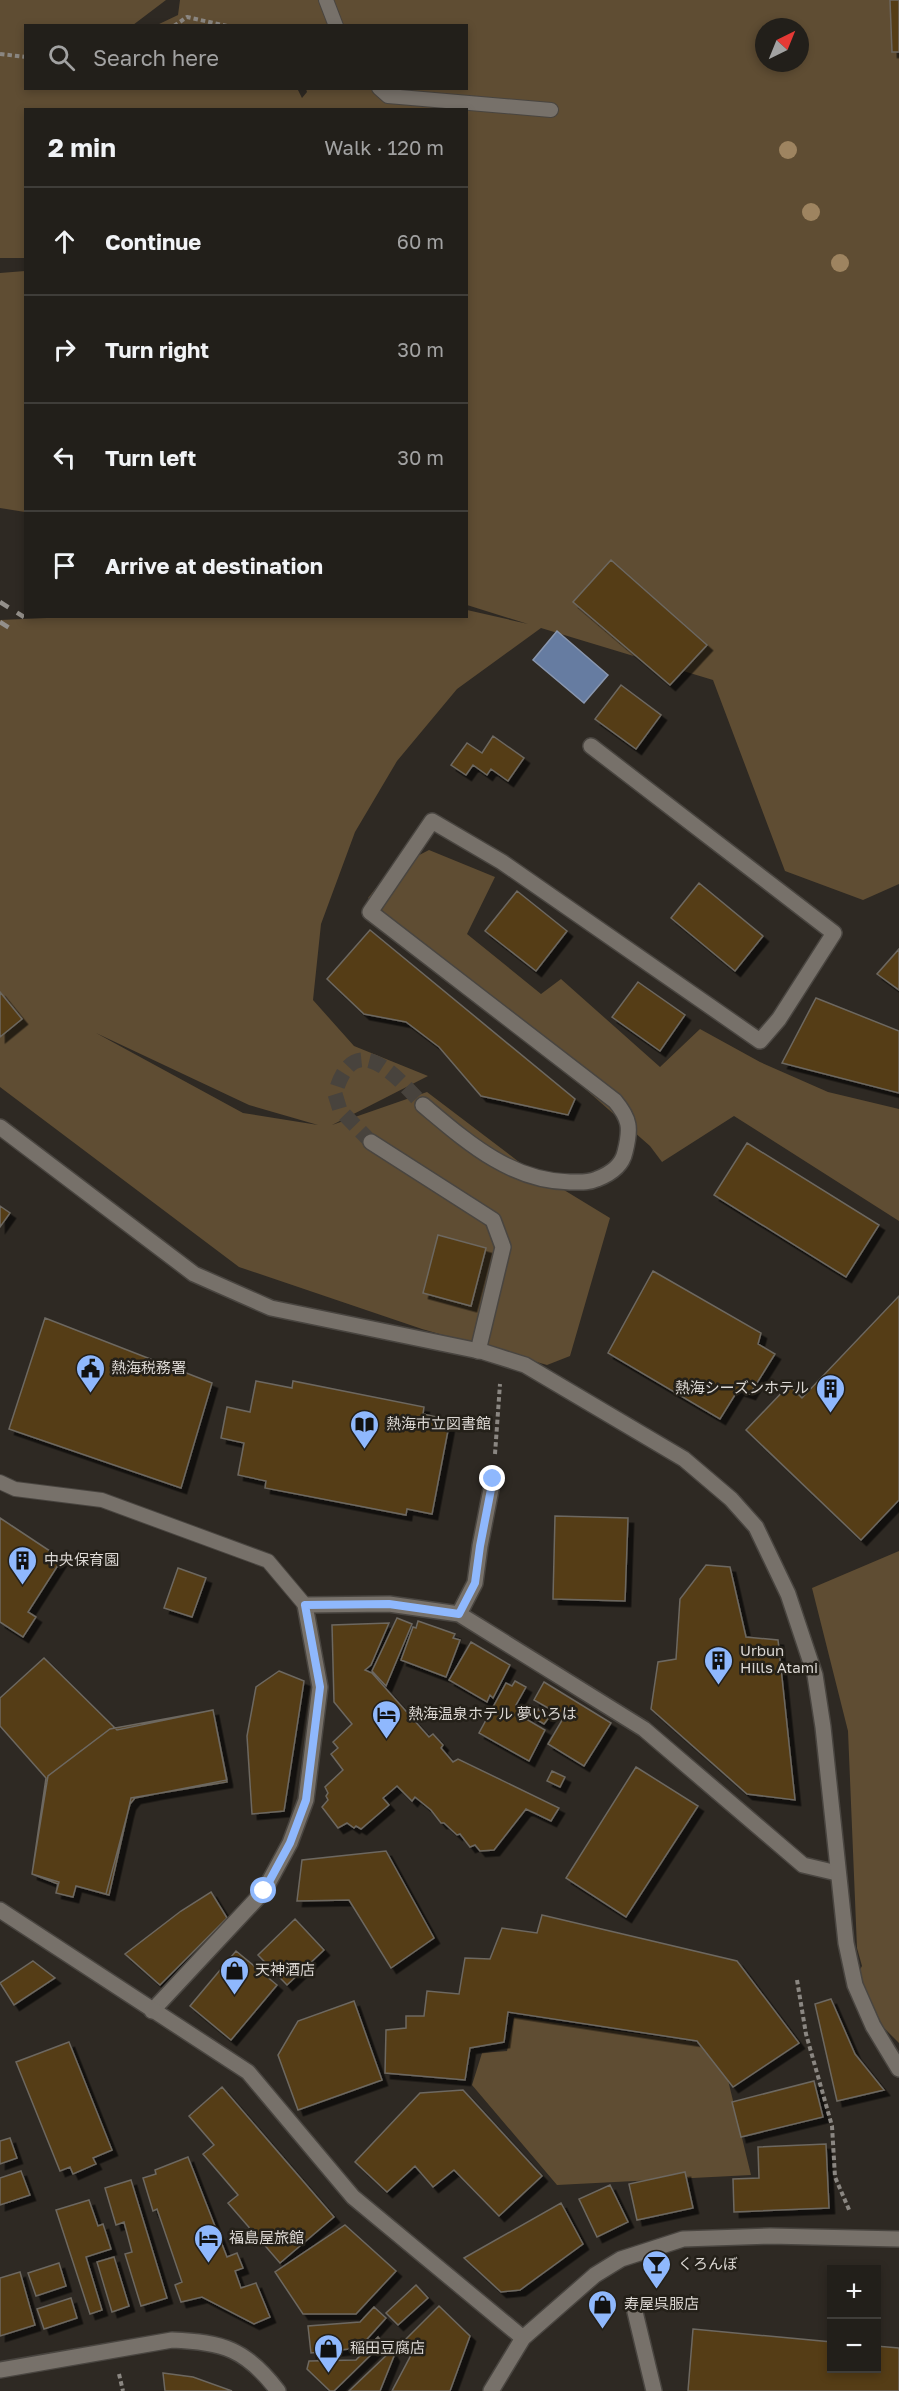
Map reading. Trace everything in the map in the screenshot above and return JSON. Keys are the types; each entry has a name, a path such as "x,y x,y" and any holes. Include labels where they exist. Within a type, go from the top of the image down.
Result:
{"street":[{"path":"423,1105 475,1148 520,1173 557,1182 589,1182 612,1173 625,1155 627,1115 615,1101 370,912 432,821 502,862 760,1041 779,1019 834,933 591,746"},
{"path":"0,1127 194,1274 271,1308 478,1351 525,1365 684,1459 731,1499 756,1527 788,1594 815,1675 824,1727 837,1873 846,1943 855,1985 873,2026 899,2069"},
{"path":"371,1142 493,1220 503,1247 478,1351"},
{"path":"459,1614 475,1583 493,1479"},
{"path":"152,2011 264,1891 290,1843 306,1800 320,1687 305,1605 389,1604 459,1614 644,1729 803,1865 837,1873"},
{"path":"0,1910 248,2072 353,2197 523,2338"},
{"path":"491,2391 523,2338 595,2276 621,2259 683,2239 770,2236 899,2239"},
{"path":"634,2310 654,2391"},
{"path":"0,2370 172,2340 201,2341 236,2350 278,2391"}],"lane":[{"path":"326,0 335,24"},
{"path":"381,90 388,96 551,110"},
{"path":"0,1482 15,1489 102,1500 268,1561 305,1605"}],"path":[{"path":"177,24 187,17 218,24"},
{"path":"0,54 24,57"},
{"path":"493,1479 501,1357"},
{"path":"796,1980 806,2034 832,2126 835,2177 861,2238"}],"shaded area":[{"path":"0,0 166,0 134,24 24,24 24,90 298,90 302,98 306,90 468,90 468,24 159,24 178,15 180,0 899,0 899,884 863,900 785,871 713,680 541,628 457,689 397,761 355,832 321,924 313,1000 354,1046 428,1076 332,1125 427,1092 523,1165 610,1218 570,1356 547,1365 422,1329 239,1267 0,1087 0,620 46,618 468,618 468,610 528,624 468,605 468,108 24,108 24,258 0,258","holes":["96,1033 249,1105 318,1125 243,1113"]},
{"path":"24,271 24,512 0,508 0,273"},
{"path":"429,850 495,877 467,934 541,994 561,979 660,1067 700,1029 760,1062 828,1092 899,1109 899,1221 734,1116 662,1162 650,1146 368,898 390,870"},
{"path":"899,1551 899,2043 883,2027 858,1973 862,1966 857,1948 848,1731 812,1588"},
{"path":"514,2017 697,2042 728,2080 751,2175 557,2185 472,2085 482,2053 507,2051"}],"water":[{"path":"557,631 608,675 584,703 533,660"}],"building":[{"path":"890,0 899,0 899,52 892,52"},
{"path":"611,560 707,645 670,685 573,602"},
{"path":"621,685 661,715 636,749 595,719"},
{"path":"493,736 524,758 508,781 491,769 487,775 473,765 466,775 451,765 467,743 482,753"},
{"path":"699,883 763,936 735,971 671,918"},
{"path":"517,891 567,931 536,971 485,931"},
{"path":"370,930 575,1099 568,1115 481,1096 439,1047 406,1022 364,1014 327,979"},
{"path":"899,949 899,990 877,974"},
{"path":"638,982 685,1015 660,1051 612,1017"},
{"path":"0,992 22,1019 0,1037"},
{"path":"816,998 899,1031 899,1093 782,1063"},
{"path":"747,1143 879,1225 846,1277 714,1195"},
{"path":"0,1206 10,1213 0,1227"},
{"path":"438,1235 486,1248 471,1306 423,1293"},
{"path":"653,1271 761,1333 758,1344 775,1354 750,1394 738,1390 720,1419 608,1353"},
{"name":"熱海シーズンホテル","path":"899,1296 899,1500 861,1540 746,1430 789,1385 802,1398"},
{"name":"熱海税務署","path":"45,1318 212,1383 181,1488 9,1429"},
{"name":"熱海市立図書館","path":"256,1381 292,1388 293,1381 424,1407 423,1414 450,1420 432,1514 407,1509 406,1515 265,1488 266,1481 238,1475 244,1443 221,1438 227,1407 250,1412"},
{"path":"555,1516 628,1518 625,1601 553,1599"},
{"name":"中央保育園","path":"0,1518 62,1559 28,1612 36,1617 23,1637 0,1622"},
{"name":"Urbun Hills Atami","path":"706,1565 730,1567 746,1637 778,1640 795,1800 747,1794 651,1709 658,1662 676,1659 680,1599"},
{"path":"178,1568 206,1578 192,1617 164,1608"},
{"path":"397,1618 412,1624 386,1686 372,1671"},
{"path":"418,1621 455,1634 453,1638 460,1640 446,1677 401,1660 413,1627 416,1628"},
{"name":"熱海温泉ホテル 夢いろは","path":"389,1623 371,1665 365,1670 372,1673 429,1737 433,1734 453,1762 458,1759 559,1808 551,1821 526,1809 494,1850 480,1851 475,1845 470,1847 460,1834 457,1835 441,1823 431,1810 415,1797 412,1801 397,1786 383,1798 389,1805 361,1829 356,1826 354,1828 347,1823 338,1828 322,1807 328,1800 325,1787 343,1770 331,1754 338,1748 333,1742 352,1724 334,1702 332,1625"},
{"path":"471,1642 510,1665 493,1698 490,1695 487,1702 449,1680"},
{"path":"44,1658 117,1730 213,1710 227,1780 135,1798 130,1804 106,1894 76,1886 73,1897 56,1893 59,1882 32,1874 46,1778 0,1726 0,1698"},
{"path":"279,1671 304,1681 284,1811 252,1814 247,1736 256,1687"},
{"path":"515,1681 526,1687 516,1705 530,1712 526,1719 545,1730 529,1761 479,1733 506,1683 512,1686"},
{"path":"544,1682 611,1723 584,1766 548,1744 564,1717 534,1700"},
{"path":"538,1709 550,1716 544,1724 532,1717"},
{"path":"213,1710 227,1782 131,1798 109,1895 76,1886 73,1897 56,1893 58,1884 32,1874 48,1776 110,1729"},
{"path":"636,1767 698,1806 626,1917 566,1878"},
{"path":"552,1771 565,1777 560,1787 547,1781"},
{"path":"386,1851 434,1938 391,1968 349,1900 297,1901 302,1860"},
{"path":"211,1892 227,1918 160,1985 125,1954 181,1911"},
{"path":"542,1915 737,1961 799,2043 733,2087 697,2041 508,2012 504,2042 470,2048 465,2080 385,2073 386,2030 406,2028 406,2016 424,2016 427,1991 459,1994 465,1958 490,1959 502,1928 537,1933"},
{"path":"295,1919 324,1950 287,1985 258,1955"},
{"name":"天神酒店","path":"236,1951 277,1985 231,2040 190,2006"},
{"path":"33,1961 55,1978 14,2005 0,1983"},
{"path":"831,1999 855,2054 884,2090 837,2101 815,2004"},
{"path":"354,2001 382,2080 298,2110 278,2055 298,2021"},
{"path":"69,2042 112,2150 93,2158 96,2164 73,2174 70,2167 60,2171 16,2062"},
{"path":"814,2081 823,2117 741,2137 732,2102"},
{"path":"222,2087 334,2217 280,2263 228,2203 238,2195 203,2154 214,2145 189,2116"},
{"path":"463,2090 542,2176 499,2216 454,2170 433,2187 415,2166 387,2192 355,2162 420,2093"},
{"path":"10,2138 17,2158 0,2164 0,2141"},
{"path":"826,2144 829,2208 734,2212 733,2179 759,2178 758,2147"},
{"path":"188,2157 227,2257 237,2253 243,2268 235,2271 241,2288 256,2283 270,2317 254,2324 202,2297 181,2302 175,2285 182,2282 157,2209 153,2211 143,2178 156,2174 155,2170"},
{"path":"21,2171 30,2195 0,2205 0,2178"},
{"path":"685,2172 693,2208 637,2220 629,2184"},
{"path":"131,2180 167,2298 141,2306 125,2254 132,2252 124,2222 116,2225 105,2188"},
{"path":"610,2185 628,2222 597,2237 579,2199"},
{"path":"89,2200 98,2226 103,2224 111,2249 86,2257 102,2310 90,2314 56,2210"},
{"path":"561,2203 583,2244 520,2290 501,2292 464,2258"},
{"path":"345,2225 396,2271 356,2314 303,2314 275,2272"},
{"path":"114,2257 129,2306 112,2312 97,2262"},
{"path":"59,2263 66,2286 36,2296 28,2273"},
{"path":"20,2272 35,2325 0,2336 0,2278"},
{"path":"416,2285 428,2298 398,2325 386,2313"},
{"path":"71,2298 77,2318 44,2329 37,2309"},
{"path":"439,2306 470,2336 450,2391 392,2391 411,2355 401,2344"},
{"path":"374,2307 386,2318 359,2348 311,2353 308,2326 360,2322"},
{"path":"693,2329 827,2342 827,2373 881,2373 881,2346 899,2348 899,2391 688,2391"},
{"path":"378,2337 383,2343 334,2391 330,2391 307,2369 309,2361 356,2360"},
{"path":"391,2351 394,2356 380,2391 349,2391"},
{"path":"163,2373 193,2377 232,2391 165,2391"}],"tunnel":[{"path":"371,1142 340,1110 335,1094 343,1074 353,1063 364,1060 376,1063 389,1071 423,1105"}],"railway":[{"path":"0,602 24,617"},
{"path":"0,622 16,632"}],"place":[{"name":"熱海税務署","path":"90,1394"},
{"name":"熱海シーズンホテル","path":"830,1414"},
{"name":"熱海市立図書館","path":"365,1450"},
{"name":"中央保育園","path":"23,1586"},
{"name":"Urbun Hills Atami","path":"719,1686"},
{"name":"熱海温泉ホテル 夢いろは","path":"387,1740"},
{"name":"天神酒店","path":"234,1996"},
{"name":"福島屋旅館","path":"208,2264"},
{"name":"くろんぼ","path":"657,2290"},
{"name":"寿屋呉服店","path":"603,2330"},
{"name":"稲田豆腐店","path":"329,2374"}],"route":[{"path":"264,1891 290,1843 306,1800 320,1687 305,1605 389,1604 459,1614 475,1583 493,1479"}]}
